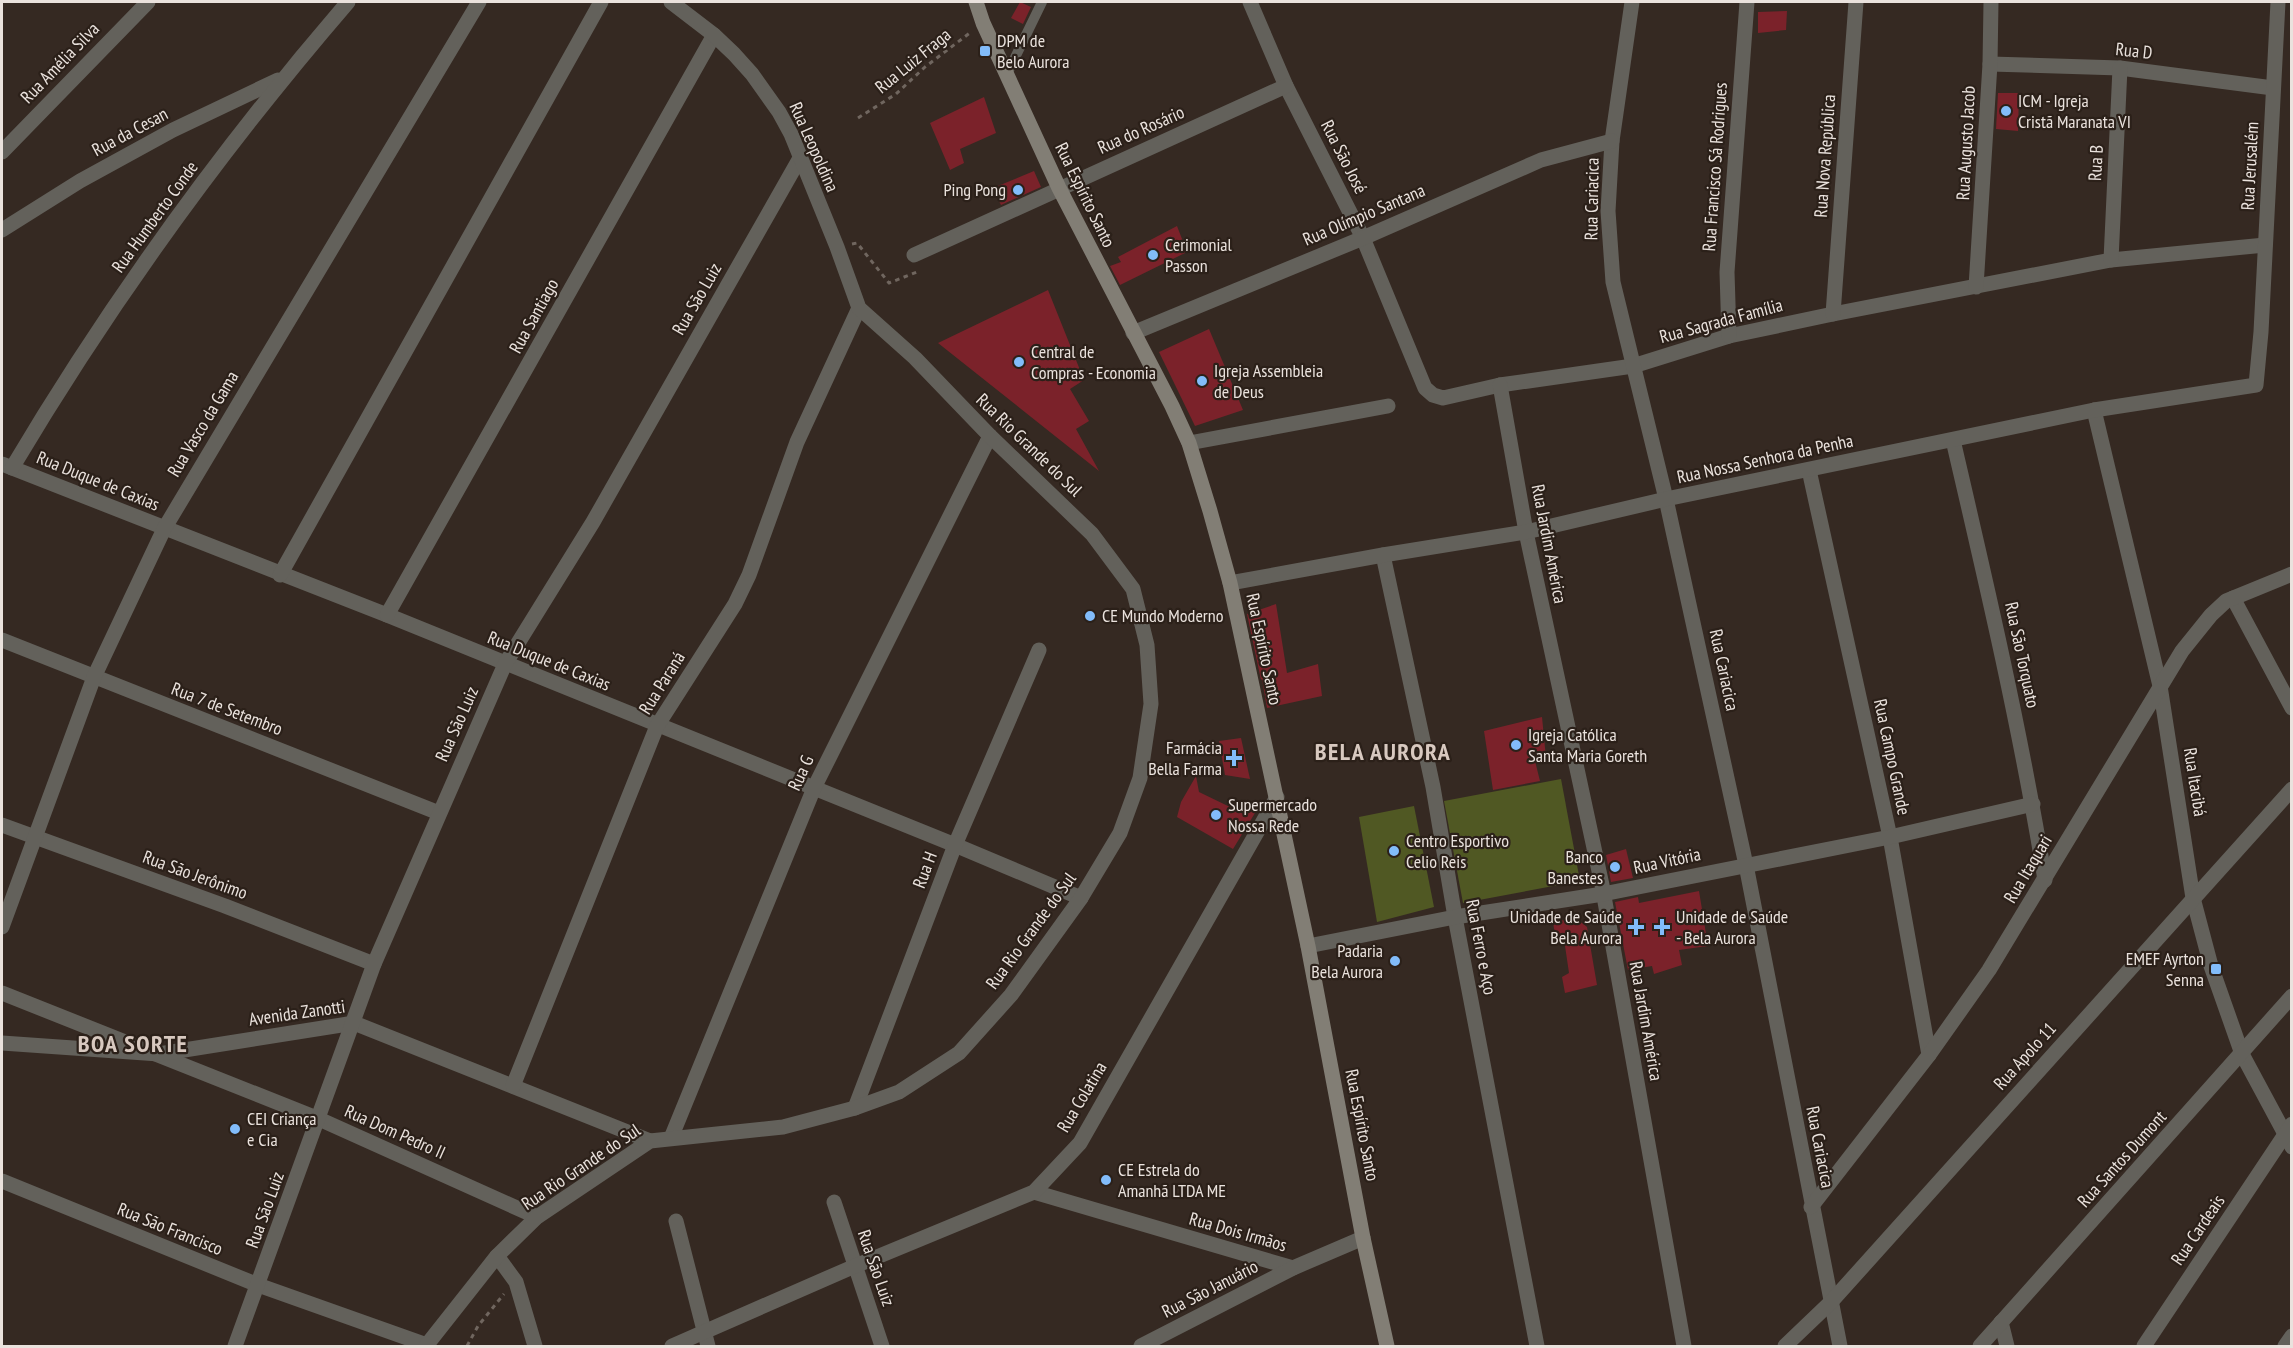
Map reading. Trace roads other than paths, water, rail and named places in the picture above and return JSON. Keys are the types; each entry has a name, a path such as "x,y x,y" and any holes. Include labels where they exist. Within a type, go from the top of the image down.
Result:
{"street":[{"name":"Rua Amélia Silva","path":"2,152 148,2"},
{"name":"Rua Humberto Conde","path":"7,466 190,199 282,78 348,2"},
{"name":"Rua Vasco da Gama","path":"2,927 94,677 164,529 479,2"},
{"path":"280,575 601,2"},
{"name":"Rua Leopoldina","path":"671,2 714,35 734,54 766,92 791,134 859,308"},
{"name":"Rua Espírito Santo","path":"976,2 983,23 1059,188 1172,406 1189,443 1210,511 1230,584 1308,946 1363,1238 1387,1347"},
{"name":"Rua São José","path":"1250,2 1286,86 1363,238 1425,388 1433,395"},
{"name":"Rua Cariacica","path":"1632,2 1612,141 1608,211 1613,282 1666,499 1746,865 1840,1347"},
{"name":"Rua Francisco Sá Rodrigues","path":"1729,336 1727,272 1747,2"},
{"name":"Rua Nova República","path":"1833,314 1856,2"},
{"name":"Rua Augusto Jacob","path":"1976,286 1990,64 1991,2"},
{"name":"Rua Jerusalém","path":"2261,332 2278,2"},
{"path":"2283,2 2292,9"},
{"name":"Rua Santiago","path":"387,615 714,35"},
{"name":"Rua D","path":"1990,64 2120,68 2273,88"},
{"name":"Rua B","path":"2111,260 2120,68"},
{"name":"Rua da Cesan","path":"2,230 80,181 173,130 282,78"},
{"name":"Rua do Rosário","path":"914,255 1286,86"},
{"name":"Rua Olímpio Santana","path":"1133,333 1363,238 1541,160 1612,141"},
{"name":"Rua São Luiz","path":"236,1347 374,964 505,664 593,522 800,158"},
{"name":"Rua Sagrada Família","path":"1433,395 1443,398 1500,385 1633,366 1729,336 2111,260 2265,245"},
{"name":"Rua Rio Grande do Sul","path":"427,1346 497,1256 537,1217 650,1141 783,1127 855,1108 899,1092 959,1053 1011,995 1081,898 1120,833 1140,778 1151,704 1147,645 1133,589 1092,534 990,436 915,358 859,308"},
{"name":"Rua Paraná","path":"513,1086 657,726 735,604 749,575 797,442 859,308"},
{"name":"Rua Nossa Senhora da Penha","path":"1230,584 1383,555 1526,532 1666,499 2094,410 2256,385 2261,332"},
{"name":"Rua Jardim América","path":"1500,385 1526,532 1603,894 1684,1347"},
{"path":"1189,443 1388,406"},
{"name":"Rua Itacibá","path":"2094,410 2160,686 2193,898 2211,966 2242,1054 2289,1136"},
{"name":"Rua G","path":"671,1138 814,788 990,436"},
{"name":"Rua São Torquato","path":"1953,440 2007,672 2033,804 2044,880"},
{"name":"Rua Duque de Caxias","path":"7,466 280,575 387,615 657,726 955,844 1081,898"},
{"name":"Rua Campo Grande","path":"1809,470 1890,837 1929,1055"},
{"name":"Rua Ferro e Aço","path":"1383,555 1433,787 1455,917 1537,1347"},
{"name":"Rua Itaquari","path":"1812,1207 1929,1055 1989,970 2182,651 2211,615 2226,601 2292,574"},
{"path":"2233,598 2292,708"},
{"name":"Rua 7 de Setembro","path":"2,640 439,813"},
{"name":"Rua H","path":"855,1108 955,844 1040,650"},
{"name":"Rua Apolo 11","path":"1785,1347 1831,1302 2292,789"},
{"name":"Rua Colatina","path":"672,1347 705,1340 855,1266 1034,1192 1080,1143 1276,797"},
{"name":"Rua Vitória","path":"1308,946 1455,917 1603,894 1890,837 2033,804"},
{"name":"Rua São Jerônimo","path":"2,825 225,906 374,964"},
{"name":"Rua Dom Pedro II","path":"2,993 319,1119 537,1217"},
{"name":"Rua Santos Dumont","path":"1980,1347 2292,996"},
{"name":"Avenida Zanotti","path":"2,1044 159,1054 354,1023 650,1141"},
{"name":"Rua Cardeais","path":"2144,1347 2289,1136"},
{"name":"Rua São Francisco","path":"2,1181 258,1285 427,1346"},
{"name":"Rua Dois Irmãos","path":"1034,1192 1293,1268"},
{"name":"Rua São Luiz","path":"834,1202 882,1347"},
{"path":"676,1221 705,1340"},
{"name":"Rua São Januário","path":"1141,1347 1293,1268 1363,1238"},
{"path":"497,1256 516,1282 535,1347"},
{"path":"2001,1322 2007,1347"},
{"path":"2285,1347 2292,1336"}],"lane":[{"path":"1007,74 1042,2"}],"place":[{"name":"DPM de Belo Aurora","path":"985,51"},
{"name":"ICM - Igreja Cristã Maranata VI","path":"2006,111"},
{"name":"Ping Pong","path":"1018,190"},
{"name":"Cerimonial Passon","path":"1153,255"},
{"name":"Central de Compras - Economia","path":"1019,362"},
{"name":"Igreja Assembleia de Deus","path":"1202,381"},
{"name":"CE Mundo Moderno","path":"1090,616"},
{"name":"Igreja Católica Santa Maria Goreth","path":"1516,745"},
{"name":"Farmácia Bella Farma","path":"1234,758"},
{"name":"Supermercado Nossa Rede","path":"1216,815"},
{"name":"Centro Esportivo Celio Reis","path":"1394,851"},
{"name":"Banco Banestes","path":"1615,867"},
{"name":"Unidade de Saúde Bela Aurora","path":"1636,927"},
{"name":"Unidade de Saúde - Bela Aurora","path":"1662,927"},
{"name":"Padaria Bela Aurora","path":"1395,961"},
{"name":"EMEF Ayrton Senna","path":"2216,969"},
{"name":"CEI Criança e Cia","path":"235,1129"},
{"name":"CE Estrela do Amanhã LTDA ME","path":"1106,1180"}],"district":[{"name":"BELA AURORA","path":"1383,752"},
{"name":"BOA SORTE","path":"133,1044"}]}
